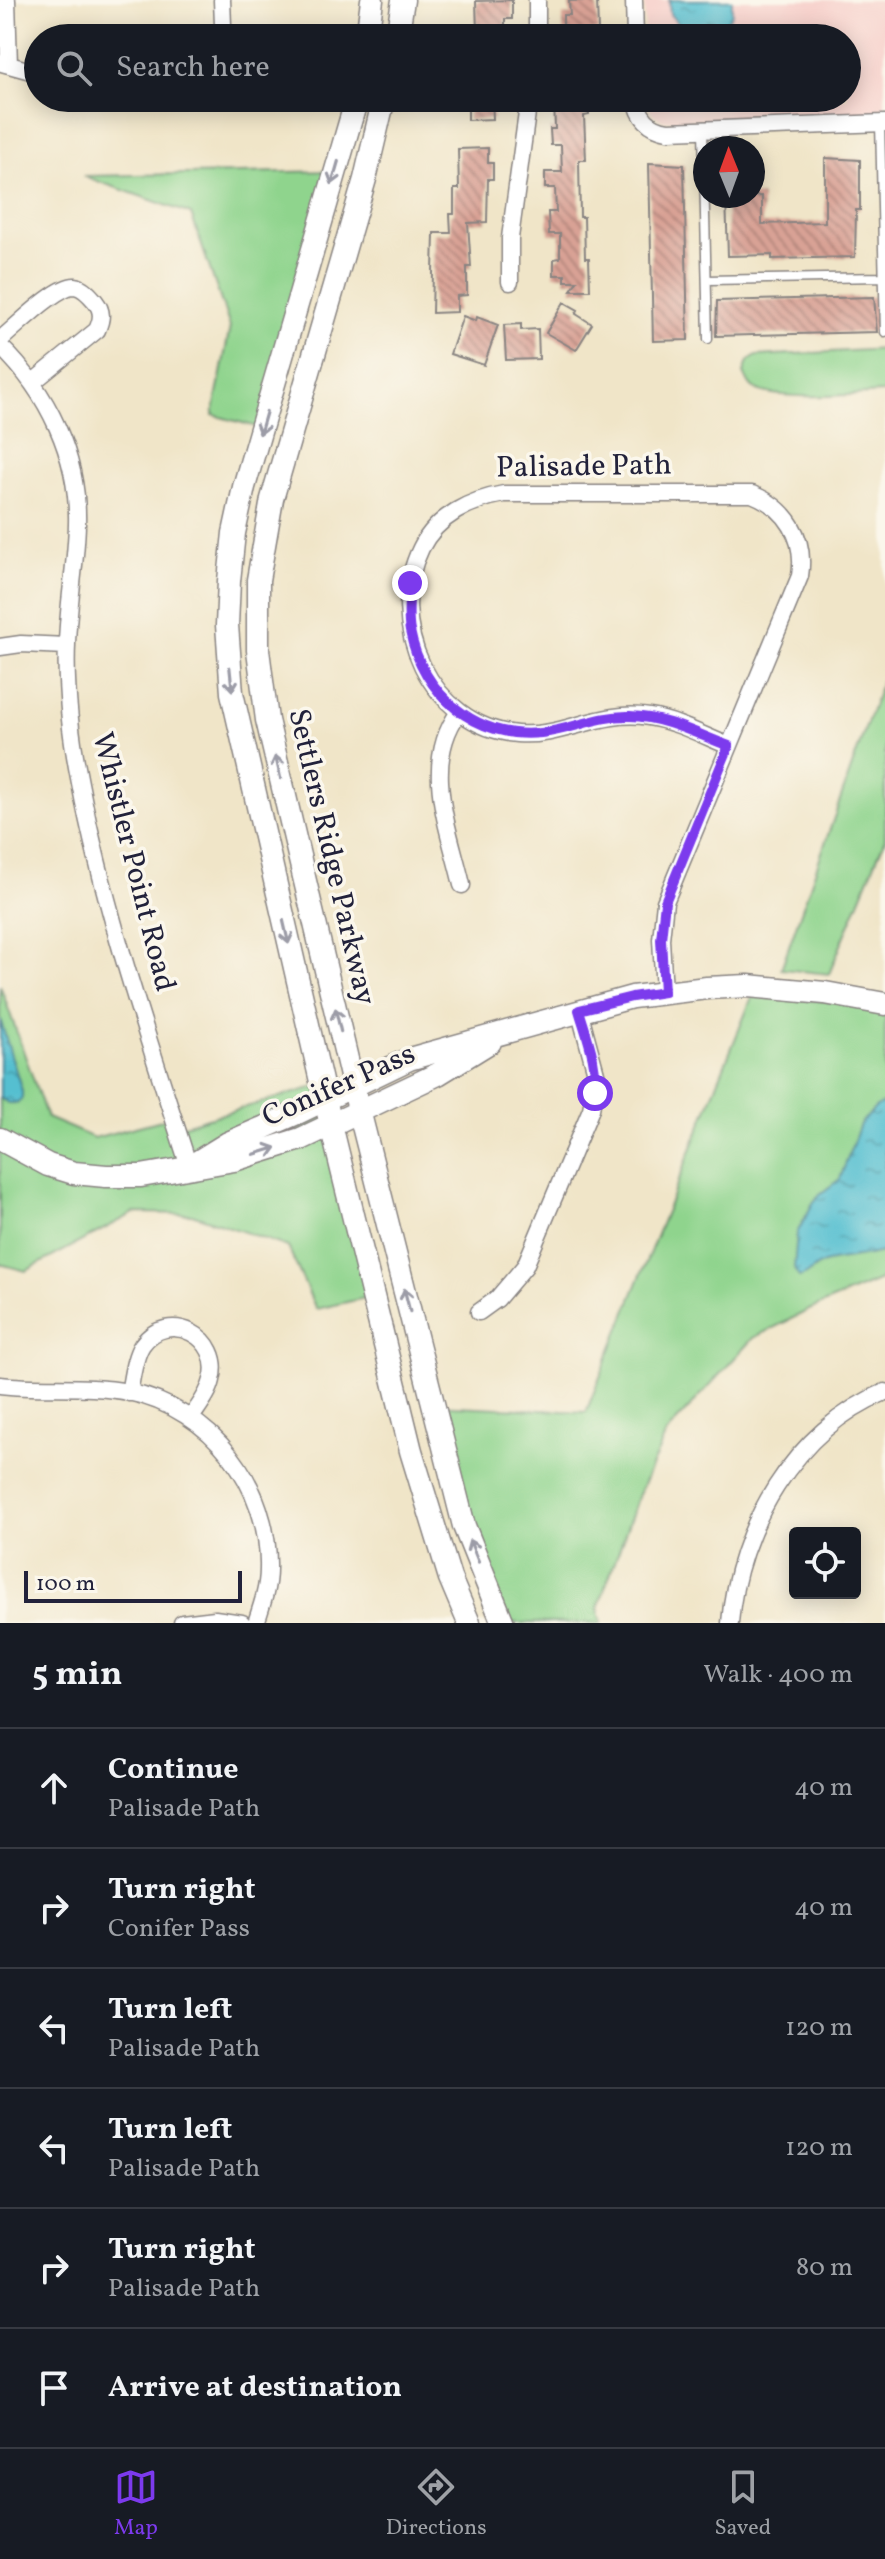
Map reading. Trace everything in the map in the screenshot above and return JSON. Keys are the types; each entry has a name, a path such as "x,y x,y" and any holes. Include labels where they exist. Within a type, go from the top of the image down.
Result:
{"street":[{"path":"7,0 4,64 24,69"},
{"path":"222,0 223,24"},
{"path":"369,24 372,0"},
{"path":"399,24 403,0"},
{"path":"537,0 537,24"},
{"path":"634,0 635,24"},
{"name":"Settlers Ridge Parkway","path":"353,112 244,487 234,533 228,596 228,647 232,693 325,1100 411,1451 450,1578 469,1623"},
{"name":"Settlers Ridge Parkway","path":"381,112 365,179 272,499 262,552 256,621 261,685 353,1086 464,1526 503,1623"},
{"path":"510,282 510,238 527,112"},
{"path":"641,112 656,128 672,131 882,123"},
{"path":"0,340 59,291 76,286 95,301 101,311 97,330 33,382"},
{"name":"Whistler Point Road","path":"0,346 33,382 60,432 74,479 77,525 67,646 74,749 114,925 189,1167"},
{"name":"Palisade Path","path":"664,992 661,939 665,902 800,576 802,561 796,532 787,518 767,500 752,494 504,494 481,498 458,508 442,522 419,552 410,583 409,628 422,670 437,691 459,712 478,723 518,734 554,732 608,716 649,717 729,746"},
{"path":"0,647 21,644 67,646"},
{"path":"459,712 445,733 439,775 462,885"},
{"name":"Conifer Pass","path":"189,1167 228,1143 409,1059 632,997 748,986 783,988 885,1004"},
{"path":"479,1312 497,1299 525,1266 591,1109 597,1077 579,1010"},
{"name":"Conifer Pass","path":"0,1139 29,1157 74,1173 106,1176 141,1176 264,1152 331,1125 438,1074 502,1033"},
{"path":"129,1393 138,1354 151,1336 173,1328 197,1334 207,1343 213,1355 213,1379 191,1418"},
{"path":"0,1385 129,1393 161,1403 191,1418 220,1442 254,1491 262,1518 268,1570 265,1596 256,1623"},
{"path":"730,1623 732,1590 741,1559 757,1519 782,1479 815,1439 858,1403 885,1392"},
{"path":"182,1623 215,1619 242,1623"}],"lane":[{"path":"882,123 885,332"},
{"path":"703,130 708,339"},
{"path":"707,280 883,277"}],"shaded area":[{"path":"644,0 885,0 885,114 661,120 651,112 861,112 861,24 645,24"}],"green space":[{"path":"336,171 261,428 213,415 230,327 191,214 83,176"},
{"path":"885,349 885,393 779,395 754,388 744,373 748,361 757,356"},
{"path":"885,672 885,839 829,974 781,969"},
{"path":"0,985 47,1118 94,1138 173,1117 177,1127 322,1085 374,1296 316,1309 288,1247 192,1214 134,1213 26,1271 0,1264"},
{"path":"752,997 885,1004 885,1278 811,1309 753,1338 667,1432 641,1489 598,1608 602,1623 503,1623 434,1405 586,1412"}],"water":[{"path":"669,0 732,0 732,14 724,24 678,24 670,14"},
{"path":"0,1019 22,1091 22,1098 17,1103 8,1103 0,1098"},
{"path":"885,1102 885,1251 827,1262 799,1277 794,1269 797,1233 820,1194 840,1179 860,1124"}],"building":[{"path":"512,0 512,19 505,19 505,24 477,24 476,1"},
{"path":"597,0 598,24 563,24 563,15 570,15 569,1"},
{"path":"468,112 493,112 493,119 468,120"},
{"path":"554,112 589,112 584,116 586,160 579,160 580,217 584,217 590,290 571,290 577,281 565,281 565,275 554,275 554,259 560,258 560,234 549,234 548,212 556,212 555,188 545,188 545,172 562,172 561,145 551,145 550,129 555,129"},
{"path":"488,148 488,163 493,163 493,179 488,179 487,222 468,223 471,267 467,267 467,295 457,296 457,312 432,313 434,233 451,233 454,189 459,189 458,149"},
{"path":"825,158 860,160 860,210 856,210 855,257 772,259 772,255 728,256 726,208 762,208 762,224 825,222"},
{"path":"649,163 684,165 688,340 653,341"},
{"path":"874,297 877,332 716,336 717,301"},
{"path":"564,302 592,324 576,350 546,333"},
{"path":"463,316 476,321 477,317 498,325 484,365 450,354"},
{"path":"521,324 521,330 538,329 539,359 506,360 504,325"}],"route":[{"path":"410,583 409,628 422,670 437,691 459,712 478,723 499,731 538,734 554,732 591,719 628,715 666,722 729,746 665,902 661,939 664,992 579,1010 597,1077 595,1093"}]}
